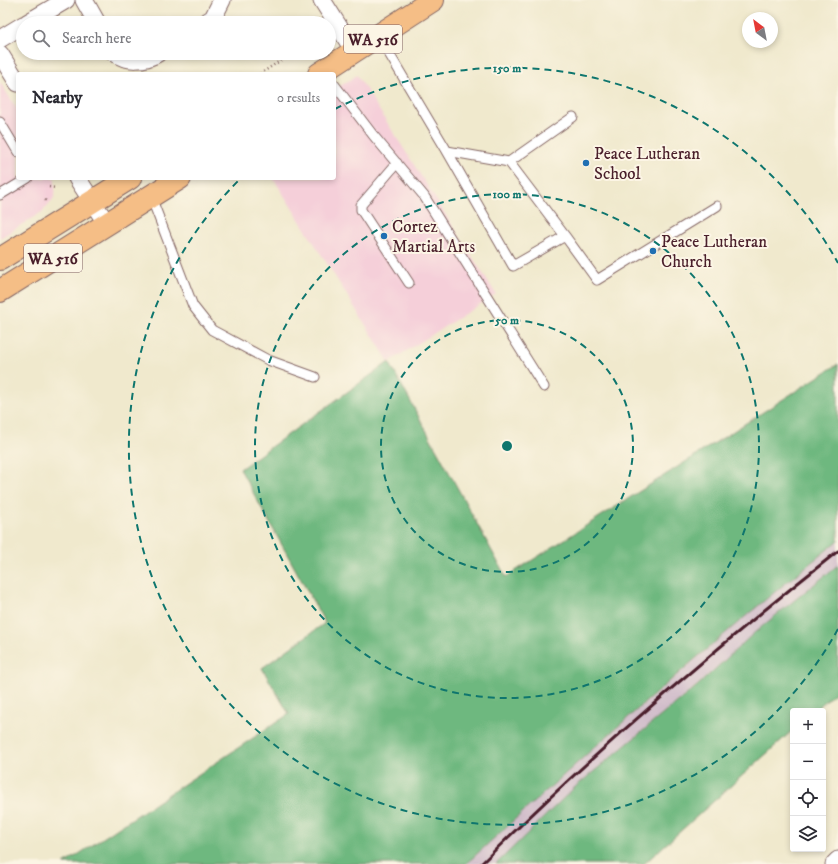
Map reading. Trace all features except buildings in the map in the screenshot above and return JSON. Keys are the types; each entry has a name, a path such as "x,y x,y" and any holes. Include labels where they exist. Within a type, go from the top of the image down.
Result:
{"main road":[{"name":"WA 516","path":"330,72 354,51 433,0"},
{"name":"WA 516","path":"0,259 127,180"},
{"name":"WA 516","path":"0,291 177,180"}],"street":[{"path":"39,16 66,0"},
{"path":"84,0 93,16"},
{"path":"214,16 222,0"},
{"path":"322,0 332,16"},
{"path":"336,22 354,51"},
{"path":"0,39 16,29"},
{"path":"0,54 16,80"},
{"path":"79,180 107,224"},
{"path":"834,864 838,860"}],"lane":[{"path":"378,35 513,266 565,236"},
{"path":"336,88 424,196 544,387"},
{"path":"509,162 573,117"},
{"path":"0,122 16,149"},
{"path":"447,151 509,162 597,280 717,206"},
{"path":"397,163 361,205 361,210 409,283"},
{"path":"0,195 25,180"},
{"path":"151,197 193,306 212,330 268,360 315,377"}],"path":[{"path":"263,72 281,60"},
{"path":"49,187 56,188"}],"shaded area":[{"name":"Cortez Martial Arts","path":"357,75 496,294 389,362 274,180 336,180 336,89"},
{"path":"0,82 16,108 16,180 55,180 55,195 52,201 42,212 0,238"},
{"path":"838,541 838,565 754,633 697,685 575,787 496,864 466,864 581,759 771,594"}],"green space":[{"path":"389,362 506,577 838,364 838,541 742,619 649,699 466,864 64,864 289,714 262,668 325,623 240,469"},
{"path":"838,565 838,690 817,708 790,708 790,733 644,864 496,864 575,787 697,686 754,633"}],"railway":[{"path":"481,864 610,742 700,664 838,551"}],"place":[{"name":"Peace Lutheran School","path":"586,163"},
{"name":"Cortez Martial Arts","path":"384,236"},
{"name":"Peace Lutheran Church","path":"653,251"}]}
